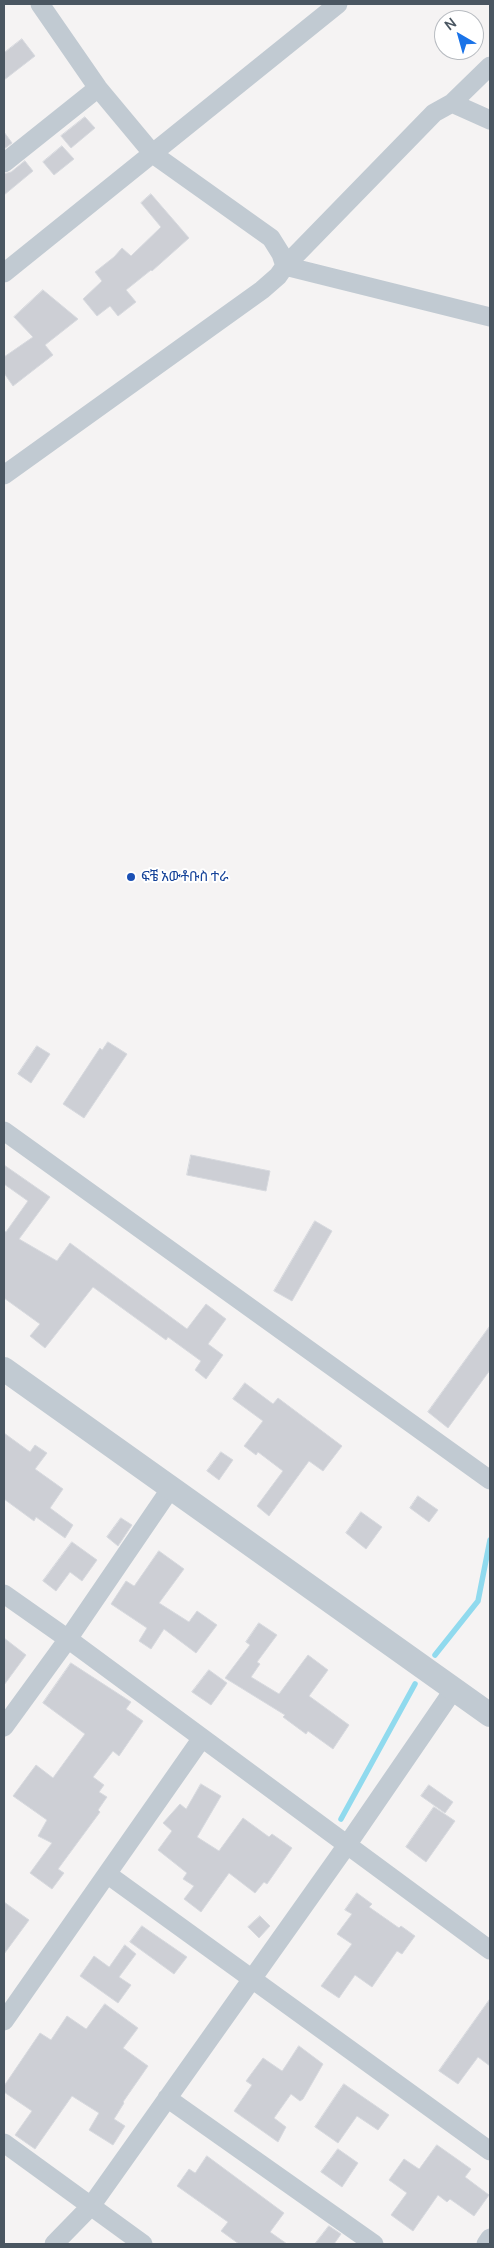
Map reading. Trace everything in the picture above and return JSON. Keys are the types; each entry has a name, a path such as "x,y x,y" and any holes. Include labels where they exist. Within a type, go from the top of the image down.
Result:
{"street":[{"path":"40,4 98,88 153,154 272,238 285,266"},
{"path":"4,272 338,4"},
{"path":"4,475 262,290 278,276 285,266 434,113 452,103 490,66"},
{"path":"4,163 98,88"},
{"path":"452,103 490,120"},
{"path":"285,266 490,317"},
{"path":"4,1131 490,1480"},
{"path":"4,1369 490,1715"},
{"path":"4,1728 68,1639 171,1488"},
{"path":"4,1594 68,1639 490,1950"},
{"path":"54,2244 91,2206 347,1845 454,1689"},
{"path":"4,2021 202,1738"},
{"path":"107,1874 490,2151"},
{"path":"167,2098 374,2244"},
{"path":"4,2143 143,2244"},
{"path":"486,2244 490,2238"}],"building":[{"path":"22,39 35,56 4,80 4,53"},
{"path":"85,117 95,128 71,148 61,136"},
{"path":"4,132 12,143 4,149"},
{"path":"62,146 74,159 54,175 43,162"},
{"path":"25,161 33,171 4,195 4,174 11,172"},
{"path":"151,194 189,238 152,271 126,290 136,302 118,316 110,306 97,316 83,299 102,281 95,272 122,248 131,256 161,227 141,203"},
{"path":"43,290 78,319 45,345 53,355 13,386 4,373 4,357 33,337 14,317"},
{"path":"108,1042 127,1054 84,1118 63,1104 100,1048 102,1050"},
{"path":"37,1046 50,1054 31,1083 18,1074"},
{"path":"191,1155 270,1171 266,1191 187,1175"},
{"path":"4,1165 50,1197 19,1239 57,1261 70,1243 187,1329 206,1304 226,1319 208,1344 223,1355 206,1379 195,1370 201,1361 168,1337 166,1340 93,1287 45,1348 30,1336 40,1324 4,1298 4,1231 6,1232 28,1201 4,1184"},
{"path":"315,1221 332,1231 292,1301 274,1291"},
{"path":"490,1326 490,1370 448,1428 428,1412"},
{"path":"245,1383 273,1404 278,1398 342,1446 323,1471 309,1461 269,1516 257,1506 283,1471 258,1452 256,1455 244,1446 263,1421 233,1399"},
{"path":"4,1433 30,1452 35,1445 47,1453 35,1469 63,1489 50,1508 73,1525 65,1538 36,1517 34,1521 4,1499"},
{"path":"221,1452 233,1460 219,1480 207,1471"},
{"path":"418,1496 438,1510 429,1522 410,1508"},
{"path":"361,1512 382,1527 366,1549 346,1533"},
{"path":"121,1518 132,1525 118,1546 107,1537"},
{"path":"72,1542 97,1560 82,1581 70,1572 56,1591 43,1581"},
{"path":"159,1551 184,1569 159,1603 189,1622 197,1611 217,1625 196,1653 164,1629 151,1649 139,1641 147,1628 111,1604 126,1581 134,1586"},
{"path":"259,1623 277,1635 257,1662 260,1664 251,1677 279,1694 308,1655 328,1670 309,1696 349,1725 333,1749 308,1731 306,1734 283,1717 285,1715 225,1678 250,1645 246,1642"},
{"path":"4,1638 26,1655 4,1685"},
{"path":"71,1663 131,1702 126,1709 143,1721 119,1756 113,1751 93,1777 104,1785 99,1792 107,1797 98,1810 100,1812 58,1869 64,1873 52,1889 30,1873 52,1843 38,1836 47,1820 13,1796 36,1765 53,1778 85,1734 43,1703"},
{"path":"209,1670 227,1683 211,1705 192,1692"},
{"path":"201,1784 221,1796 197,1837 219,1851 243,1818 269,1837 272,1834 292,1848 267,1884 264,1882 255,1893 229,1873 201,1912 184,1899 194,1886 183,1879 187,1873 158,1850 172,1831 163,1823 180,1804 186,1809"},
{"path":"429,1785 453,1802 445,1813 421,1796"},
{"path":"434,1807 455,1821 426,1862 406,1847"},
{"path":"357,1893 372,1904 369,1907 399,1928 401,1926 415,1936 402,1954 397,1951 372,1987 355,1975 339,1998 321,1986 352,1944 337,1934 352,1914 345,1910"},
{"path":"4,1902 29,1920 4,1954"},
{"path":"260,1916 270,1926 259,1938 248,1927"},
{"path":"142,1926 187,1957 174,1974 130,1942"},
{"path":"125,1945 136,1954 119,1977 131,1985 118,2003 80,1976 94,1956 109,1967"},
{"path":"490,1999 490,2066 478,2057 458,2084 439,2071"},
{"path":"105,2004 138,2028 123,2048 148,2066 123,2102 114,2119 125,2126 113,2145 89,2130 99,2113 72,2096 35,2149 15,2135 32,2111 4,2092 4,2086 40,2033 51,2040 67,2016 86,2029"},
{"path":"299,2046 323,2064 303,2099 300,2101 291,2094 274,2118 286,2127 278,2142 234,2111 252,2085 246,2081 263,2058 282,2071"},
{"path":"344,2084 389,2115 378,2130 357,2116 338,2143 315,2127"},
{"path":"437,2145 471,2169 465,2177 489,2195 474,2216 450,2199 447,2202 438,2195 413,2231 391,2215 407,2193 389,2180 404,2159 419,2169"},
{"path":"338,2149 358,2163 342,2187 321,2172"},
{"path":"207,2156 284,2213 270,2232 287,2244 239,2244 221,2231 228,2222 177,2186 189,2169 195,2173"},
{"path":"329,2226 341,2234 334,2244 315,2244"}],"waterway":[{"path":"435,1655 478,1601 490,1540"},
{"path":"341,1819 415,1684"}],"place":[{"name":"ፍቼ አውቶቡስ ተራ","path":"131,877"}]}
